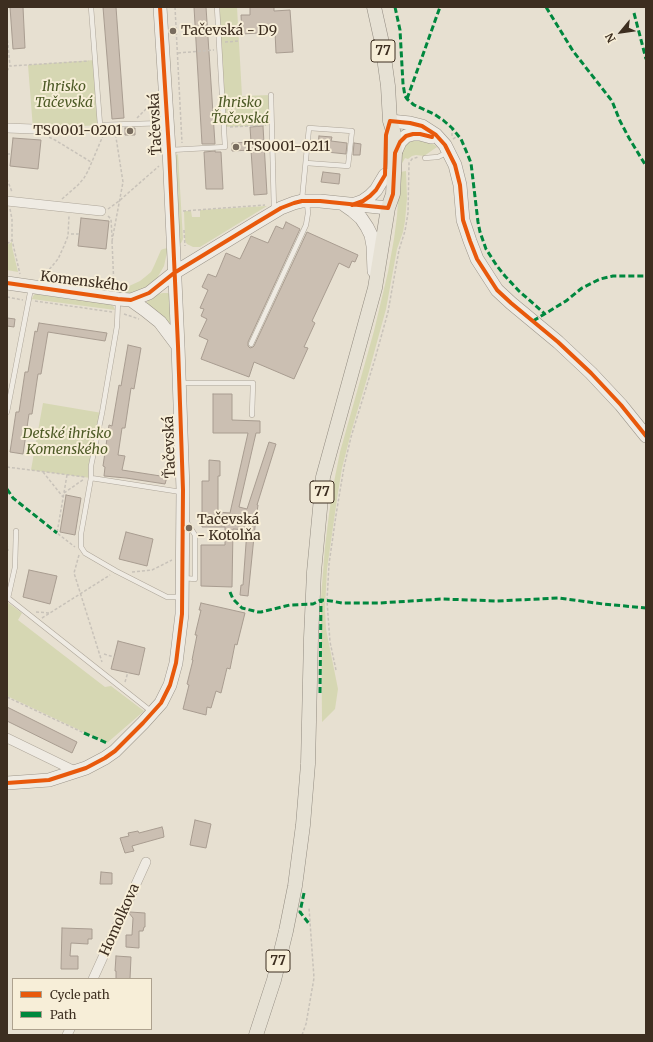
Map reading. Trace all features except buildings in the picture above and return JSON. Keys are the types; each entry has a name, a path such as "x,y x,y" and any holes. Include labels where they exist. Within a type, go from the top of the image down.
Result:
{"main road":[{"name":"77","path":"256,1035 274,980 286,931 295,886 300,848 306,794 308,756 314,572 323,477 375,288 388,208 393,194 395,153 394,134 390,121 382,43 374,7"},
{"name":"77","path":"388,208 384,193 386,135 390,121"}],"street":[{"name":"Ťačevská","path":"7,783 49,780 76,772 96,764 115,751 161,703 167,692 176,663 181,631 183,597 183,515 178,346 174,273 173,153 165,90 160,7"},
{"path":"390,121 422,126 448,144 460,185 464,220 470,241 477,259 497,290 511,304 558,342 590,373 621,406 646,436"},
{"path":"7,128 33,129"},
{"path":"395,153 400,142 406,136 413,134 420,134 448,144"},
{"path":"347,204 363,201 370,196 376,190 385,175"},
{"path":"304,200 388,208"},
{"name":"Komenského","path":"7,283 120,300 149,293 174,273 256,223 272,208 281,208 304,200"},
{"path":"9,202 102,212"},
{"path":"347,204 367,227 371,235 375,288"},
{"path":"120,300 146,310 160,322 178,346"},
{"path":"7,738 76,772"},
{"name":"Homolkova","path":"93,978 146,862"}],"lane":[{"path":"91,7 100,125 108,125"},
{"path":"173,153 225,147 217,7"},
{"path":"271,94 272,208"},
{"name":"Ťačevská","path":"108,125 168,123"},
{"path":"251,344 306,225 308,213 304,200 306,163 308,128 352,131 348,166 306,163"},
{"path":"425,158 438,157 448,144"},
{"name":"Komenského","path":"7,412 31,287"},
{"name":"Komenského","path":"120,300 102,413 91,466 81,534 82,547 84,554 167,597 183,597"},
{"path":"179,384 253,383 252,415"},
{"path":"90,478 182,492"},
{"path":"16,531 15,566 8,598 153,713"}],"path":[{"path":"102,212 119,201 182,146 175,7"},
{"path":"7,35 10,66 7,71"},
{"path":"219,42 239,41"},
{"path":"178,53 216,50"},
{"path":"7,66 95,60"},
{"path":"130,124 165,90"},
{"path":"53,206 84,178 108,125"},
{"path":"112,241 123,182 114,125"},
{"path":"224,127 272,125"},
{"path":"33,129 55,140 91,163"},
{"path":"448,144 458,136"},
{"path":"336,670 330,642 327,597 330,564 344,467 388,312 399,250 405,231 408,213 409,163 414,158 425,158"},
{"path":"7,179 12,190 9,202 12,219 12,240 20,274"},
{"path":"43,277 58,260 68,236 70,208"},
{"path":"183,211 272,208"},
{"path":"102,212 108,214 111,219 112,241 120,300 142,320"},
{"path":"184,225 185,246"},
{"path":"71,234 79,234"},
{"path":"7,244 12,240"},
{"path":"7,297 28,300 120,300"},
{"path":"7,467 87,477 64,493"},
{"path":"42,472 63,497"},
{"path":"67,475 58,533 80,552 74,573 102,662"},
{"path":"37,621 116,571 134,572 152,570 174,559 174,566"},
{"path":"26,612 50,613"},
{"path":"104,654 114,657"},
{"path":"123,689 128,672"},
{"path":"7,697 84,733"},
{"path":"302,1035 306,1024 314,978 309,908"}],"green space":[{"name":"Ihrisko Ťačevská","path":"217,7 237,7 242,96 271,95 272,125 224,127"},
{"name":"Ihrisko Tačevská","path":"95,60 100,125 33,129 28,65"},
{"path":"411,139 429,141 437,147 424,156 416,155 408,159 405,158 400,167 401,149"},
{"path":"178,154 183,239 179,244 175,156"},
{"path":"406,171 407,198 403,232 397,249 386,309 342,468 337,499 327,569 325,608 326,629 338,689 335,709 322,722 321,598 329,514 340,452 374,331 388,272 397,216 400,172"},
{"path":"267,206 200,247 193,247 185,241 184,211 191,211 192,217 200,217 200,210"},
{"path":"12,242 18,272 7,270 7,245"},
{"path":"168,248 164,266 156,280 144,289 131,294 114,293 115,288 127,287 140,281 151,272 161,250"},
{"path":"41,278 112,288 112,293 41,282"},
{"path":"168,293 170,295 172,323 170,324 168,324 148,305 147,302 158,294"},
{"path":"35,294 111,304 115,310 32,299"},
{"name":"Detské ihrisko Komenského","path":"43,403 102,413 91,478 31,470"},
{"path":"7,602 22,613 18,620 105,687 111,686 144,711 107,743 7,696"}],"marked path":[{"path":"395,7 400,30 405,96 414,105 443,120 461,139 471,163 478,222 486,249 505,276 519,291 545,314"},
{"path":"407,99 440,7"},
{"path":"546,7 573,51 612,101 620,121 646,166"},
{"path":"634,13 646,59"},
{"path":"533,321 566,301 582,288 600,279 613,276 646,276"},
{"path":"7,489 13,498 57,533"},
{"path":"230,592 233,599 242,608 258,612 290,605 313,604 321,600"},
{"path":"320,693 321,600 342,603 380,603 442,599 497,601 559,598 646,608"},
{"path":"84,733 107,743"},
{"path":"304,893 300,912 310,925"}],"cycle path":[{"path":"7,783 49,780 86,768 115,751 161,703 170,685 176,663 182,614 183,490 169,150 160,7"},
{"path":"352,205 363,201 370,196 376,190 385,175 386,135 390,121 422,126 436,135 445,145 455,165 460,185 463,220 477,259 497,290 558,342 591,373 621,405 646,436"},
{"path":"7,283 131,300 149,293 174,273 281,208 294,203 302,201 320,201 388,208 393,194 395,153 400,142 406,136 413,134 432,137"}],"place":[{"name":"Tačevská - D9","path":"173,31"},
{"name":"TS0001-0201","path":"130,131"},
{"name":"TS0001-0211","path":"236,147"},
{"name":"Tačevská - Kotolňa","path":"189,528"}]}
